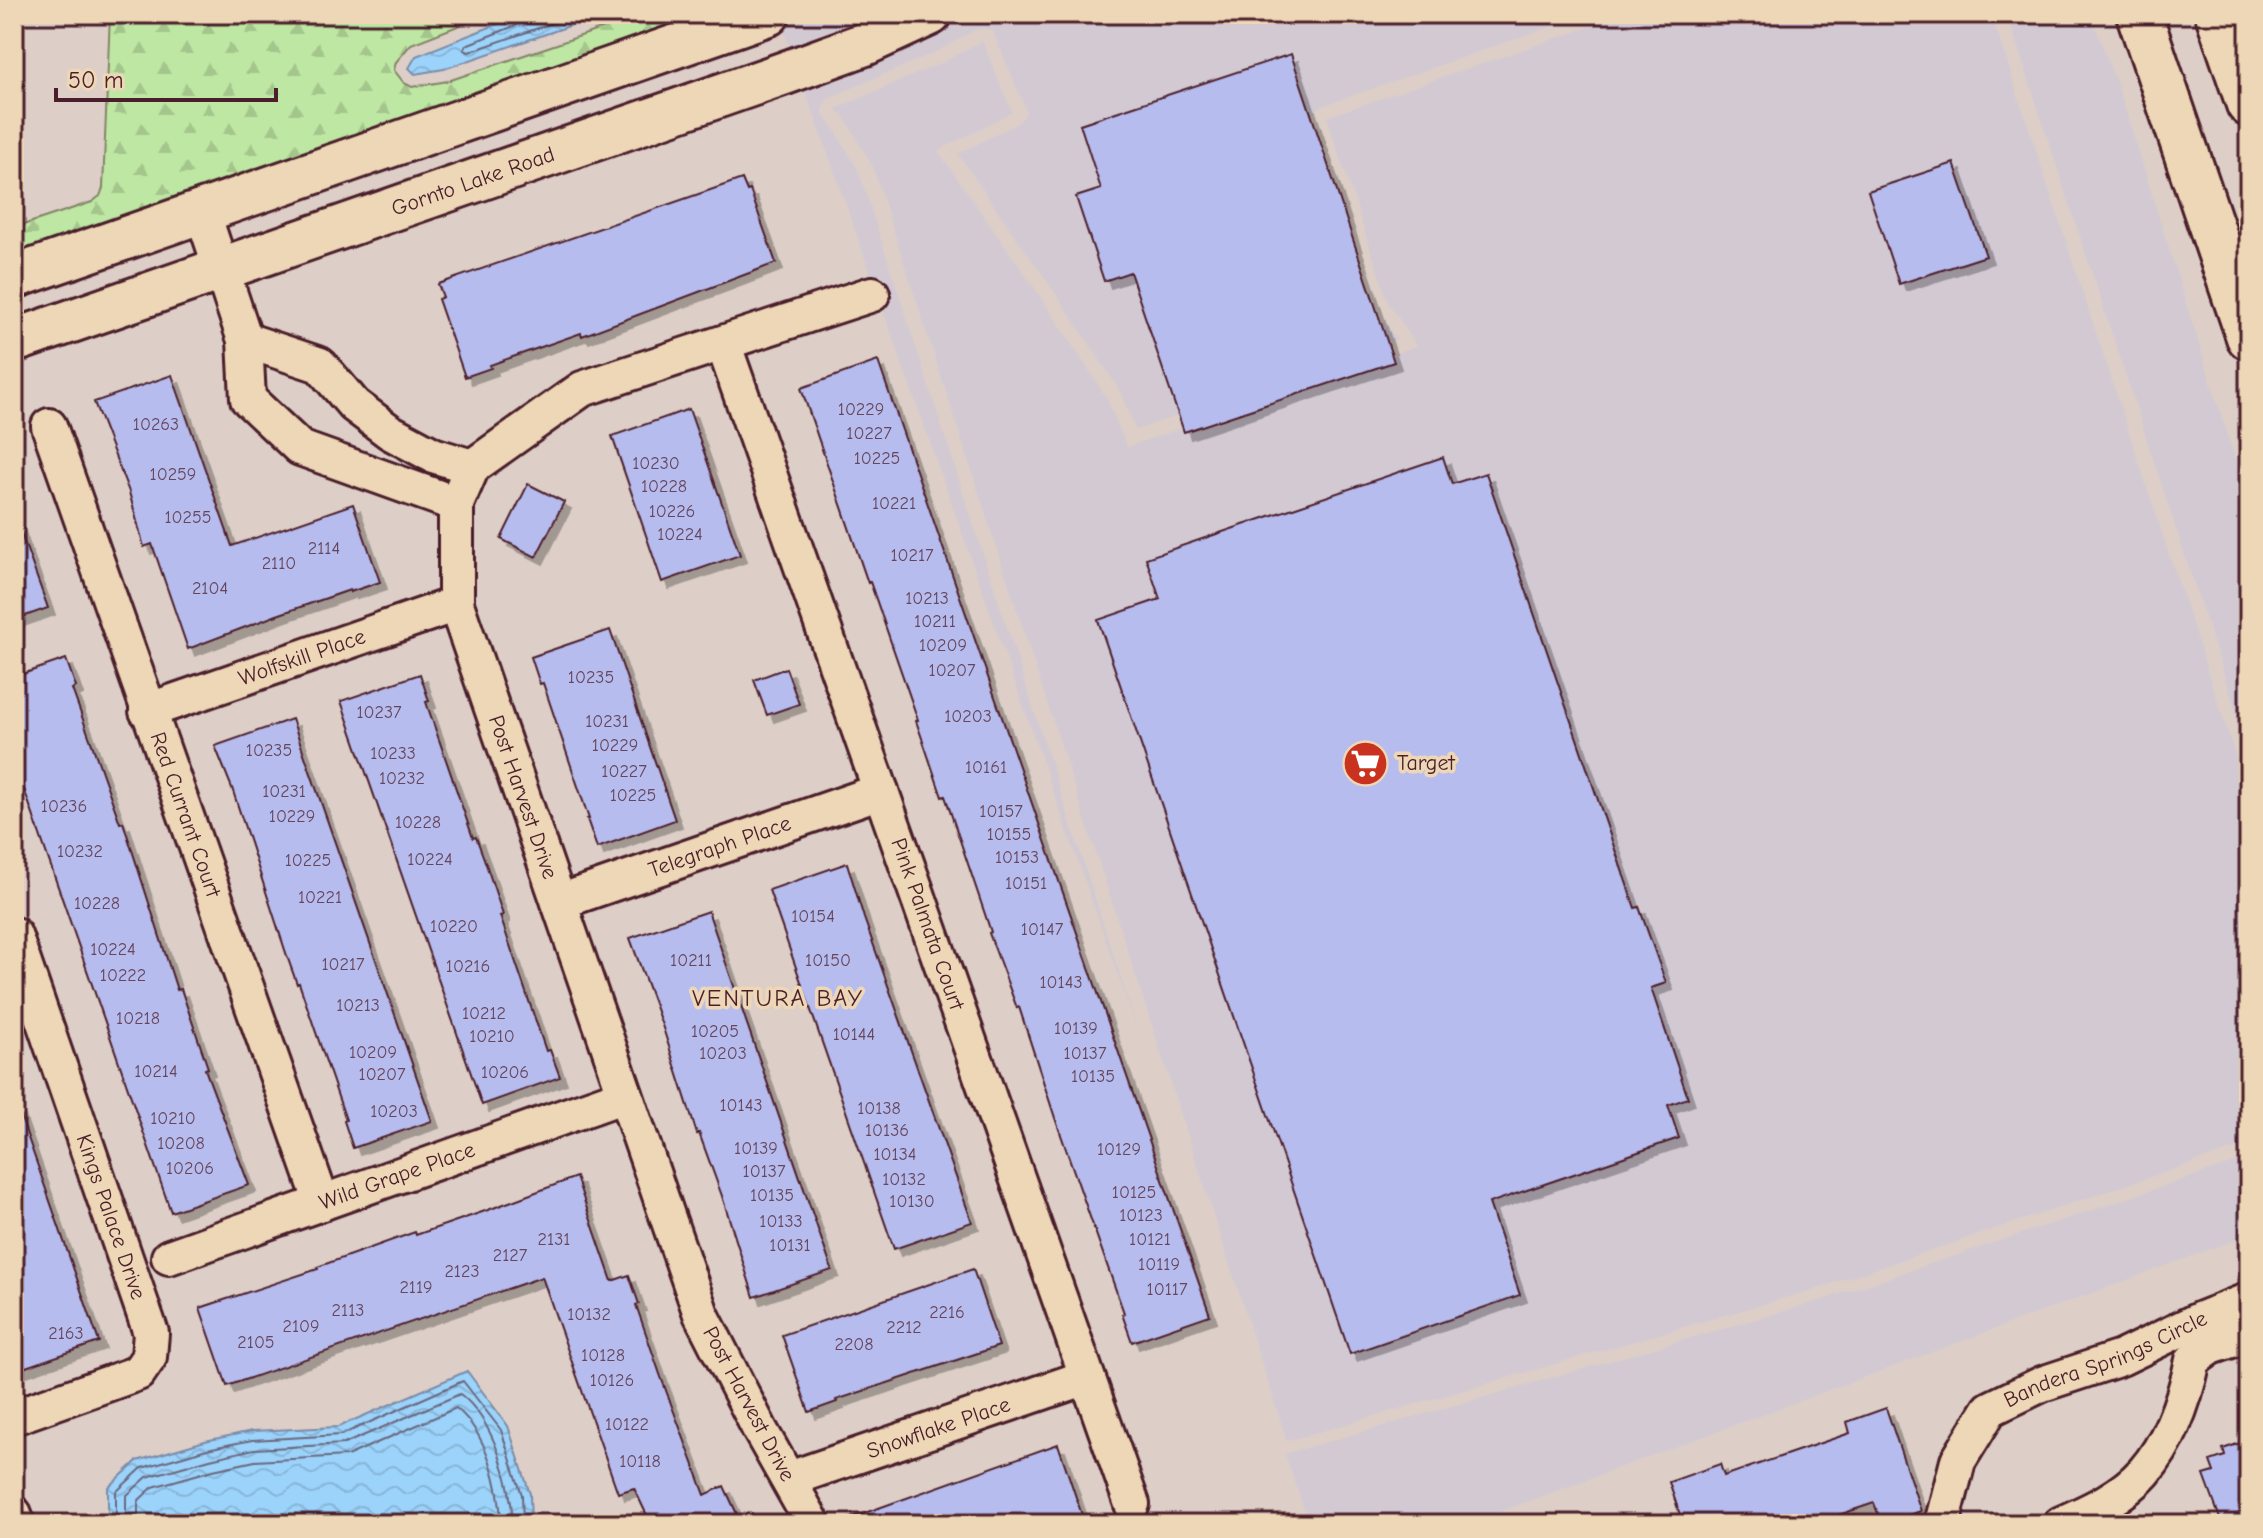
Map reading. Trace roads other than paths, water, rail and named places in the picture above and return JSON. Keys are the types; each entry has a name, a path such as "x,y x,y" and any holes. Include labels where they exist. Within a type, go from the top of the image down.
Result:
{"main road":[{"path":"2139,14 2248,331"},
{"path":"2218,14 2249,104"}],"street":[{"path":"14,277 768,14"},
{"name":"Gornto Lake Road","path":"14,341 785,73 865,44 930,14"},
{"path":"202,211 245,340 248,399 300,448 456,504"},
{"path":"245,340 320,365 354,405 390,432 433,455 472,467 582,389 872,294"},
{"name":"Pink Palmata Court","path":"723,343 1132,1504"},
{"name":"Red Currant Court","path":"49,426 322,1203"},
{"name":"Post Harvest Drive","path":"472,467 456,504 456,604 701,1314 760,1430 813,1524"},
{"name":"Wolfskill Place","path":"147,711 456,604"},
{"name":"Telegraph Place","path":"559,902 881,791"},
{"name":"Kings Palace Drive","path":"14,935 151,1333 149,1357 138,1373 14,1417"},
{"name":"Wild Grape Place","path":"169,1257 625,1095"},
{"name":"Bandera Springs Circle","path":"1946,1524 1944,1516 1958,1461 1990,1409 2042,1384 2121,1358 2201,1319 2249,1300"},
{"name":"Bandera Springs Circle","path":"2061,1524 2098,1508 2143,1473 2159,1451 2186,1393 2193,1360 2211,1347 2249,1334"},
{"name":"Snowflake Place","path":"789,1479 1087,1377"},
{"path":"14,1514 17,1524"}],"water":[{"path":"523,14 604,14 444,69 415,74 409,68 416,56"},
{"path":"467,1371 508,1426 530,1494 531,1524 108,1524 108,1488 137,1461 252,1431 338,1427"}],"place":[{"name":"Target","path":"1366,763"}],"district":[{"name":"VENTURA BAY","path":"778,998"}]}
